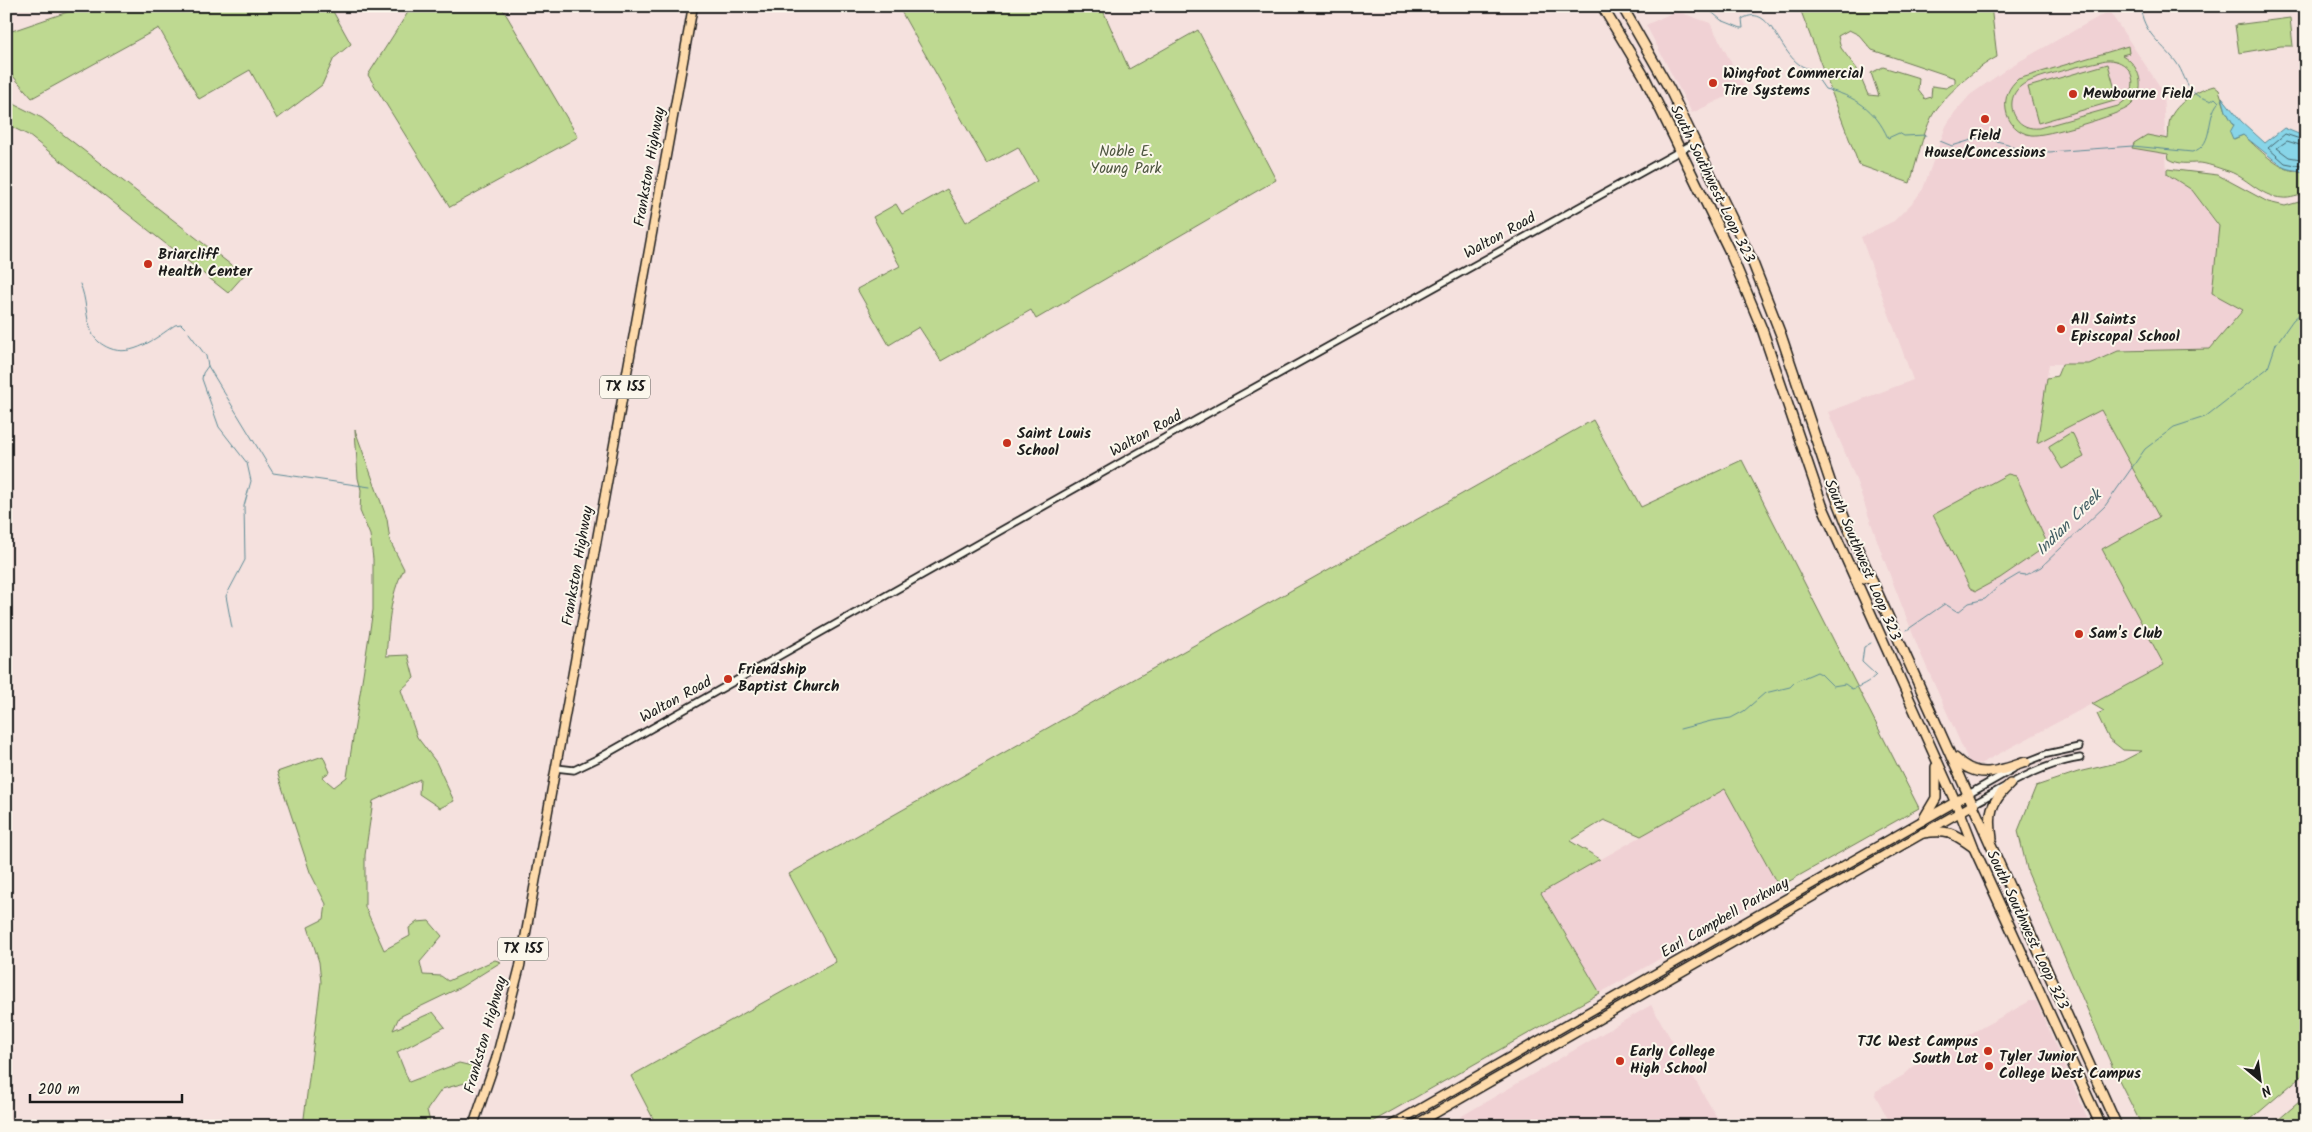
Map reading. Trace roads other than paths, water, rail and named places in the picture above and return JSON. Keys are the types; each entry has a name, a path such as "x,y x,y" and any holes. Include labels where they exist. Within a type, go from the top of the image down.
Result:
{"highway":[{"name":"South Southwest Loop 323","path":"1602,6 1637,63 1723,235 1754,309 1812,477 1845,560 2101,1126"},
{"name":"South Southwest Loop 323","path":"1622,6 1660,72 1734,220 1764,289 1834,491 1948,751 1974,804 2117,1126"},
{"path":"1845,560 1862,578 1871,578"},
{"path":"1948,751 1963,766 1980,772 1995,772 2026,762"},
{"path":"1923,820 1936,798 1936,761"},
{"path":"1994,852 1990,811 1996,797 2010,784"},
{"path":"1923,834 1940,830 1949,832 1974,848"}],"main road":[{"name":"Frankston Highway","path":"473,1126 494,1065 518,974 693,6"},
{"name":"Earl Campbell Parkway","path":"1390,1126 1969,794"},
{"name":"Earl Campbell Parkway","path":"1414,1126 1974,804"}],"street":[{"name":"Walton Road","path":"556,768 574,770 599,758 1188,424 1696,142"},
{"name":"Earl Campbell Parkway","path":"1969,794 2026,762 2047,754 2079,747"},
{"name":"Earl Campbell Parkway","path":"1974,804 2010,784 2051,765 2080,758"}],"water":[{"path":"2222,97 2241,121 2265,143 2284,128 2306,137 2306,173 2283,167 2243,135 2233,139 2230,132 2234,125 2226,111"}],"waterway":[{"path":"1689,6 1707,8 1721,20 1741,28 1743,28 1742,19 1753,16 1762,18 1792,57 1800,65 1811,69 1825,89 1846,96 1863,105 1877,119 1888,138 1899,133 1904,136 1926,135"},
{"path":"2140,6 2142,16 2149,31 2176,62 2191,89 2200,97 2211,101 2215,98 2219,102"},
{"path":"1940,141 1952,146 1978,138 1989,139 2008,144 2019,151 2033,149 2049,152 2133,146 2192,152 2205,143 2213,112 2216,105 2222,99"},
{"path":"80,284 92,333 99,342 109,348 118,350 135,349 152,341 175,325 181,324 185,328"},
{"name":"Indian Creek","path":"1907,630 1945,604 1958,612 1969,603 1985,599 1999,586 2019,574 2025,575 2041,567 2105,506 2145,449 2174,427 2205,417 2268,368 2276,344 2293,320 2306,309"},
{"path":"189,333 206,356 208,366 273,473 370,487"},
{"path":"208,366 203,373 202,379 219,427 247,463 251,481 244,506 245,560 226,596 232,628"},
{"name":"Indian Creek","path":"1680,729 1731,718 1744,711 1765,693 1790,687 1796,681 1817,672 1833,686 1845,684 1852,689 1859,687 1876,675 1862,662 1864,647 1871,643"}],"place":[{"name":"Wingfoot Commercial Tire Systems","path":"1713,83"},
{"name":"Mewbourne Field","path":"2073,94"},
{"name":"Field House/Concessions","path":"1985,119"},
{"name":"Briarcliff Health Center","path":"148,264"},
{"name":"All Saints Episcopal School","path":"2061,329"},
{"name":"Saint Louis School","path":"1007,443"},
{"name":"Sam's Club","path":"2079,634"},
{"name":"Friendship Baptist Church","path":"728,679"},
{"name":"TJC West Campus South Lot","path":"1988,1051"},
{"name":"Early College High School","path":"1620,1061"},
{"name":"Tyler Junior College West Campus","path":"1989,1066"}],"park label":[{"name":"Noble E. Young Park","path":"1126,160"}]}
